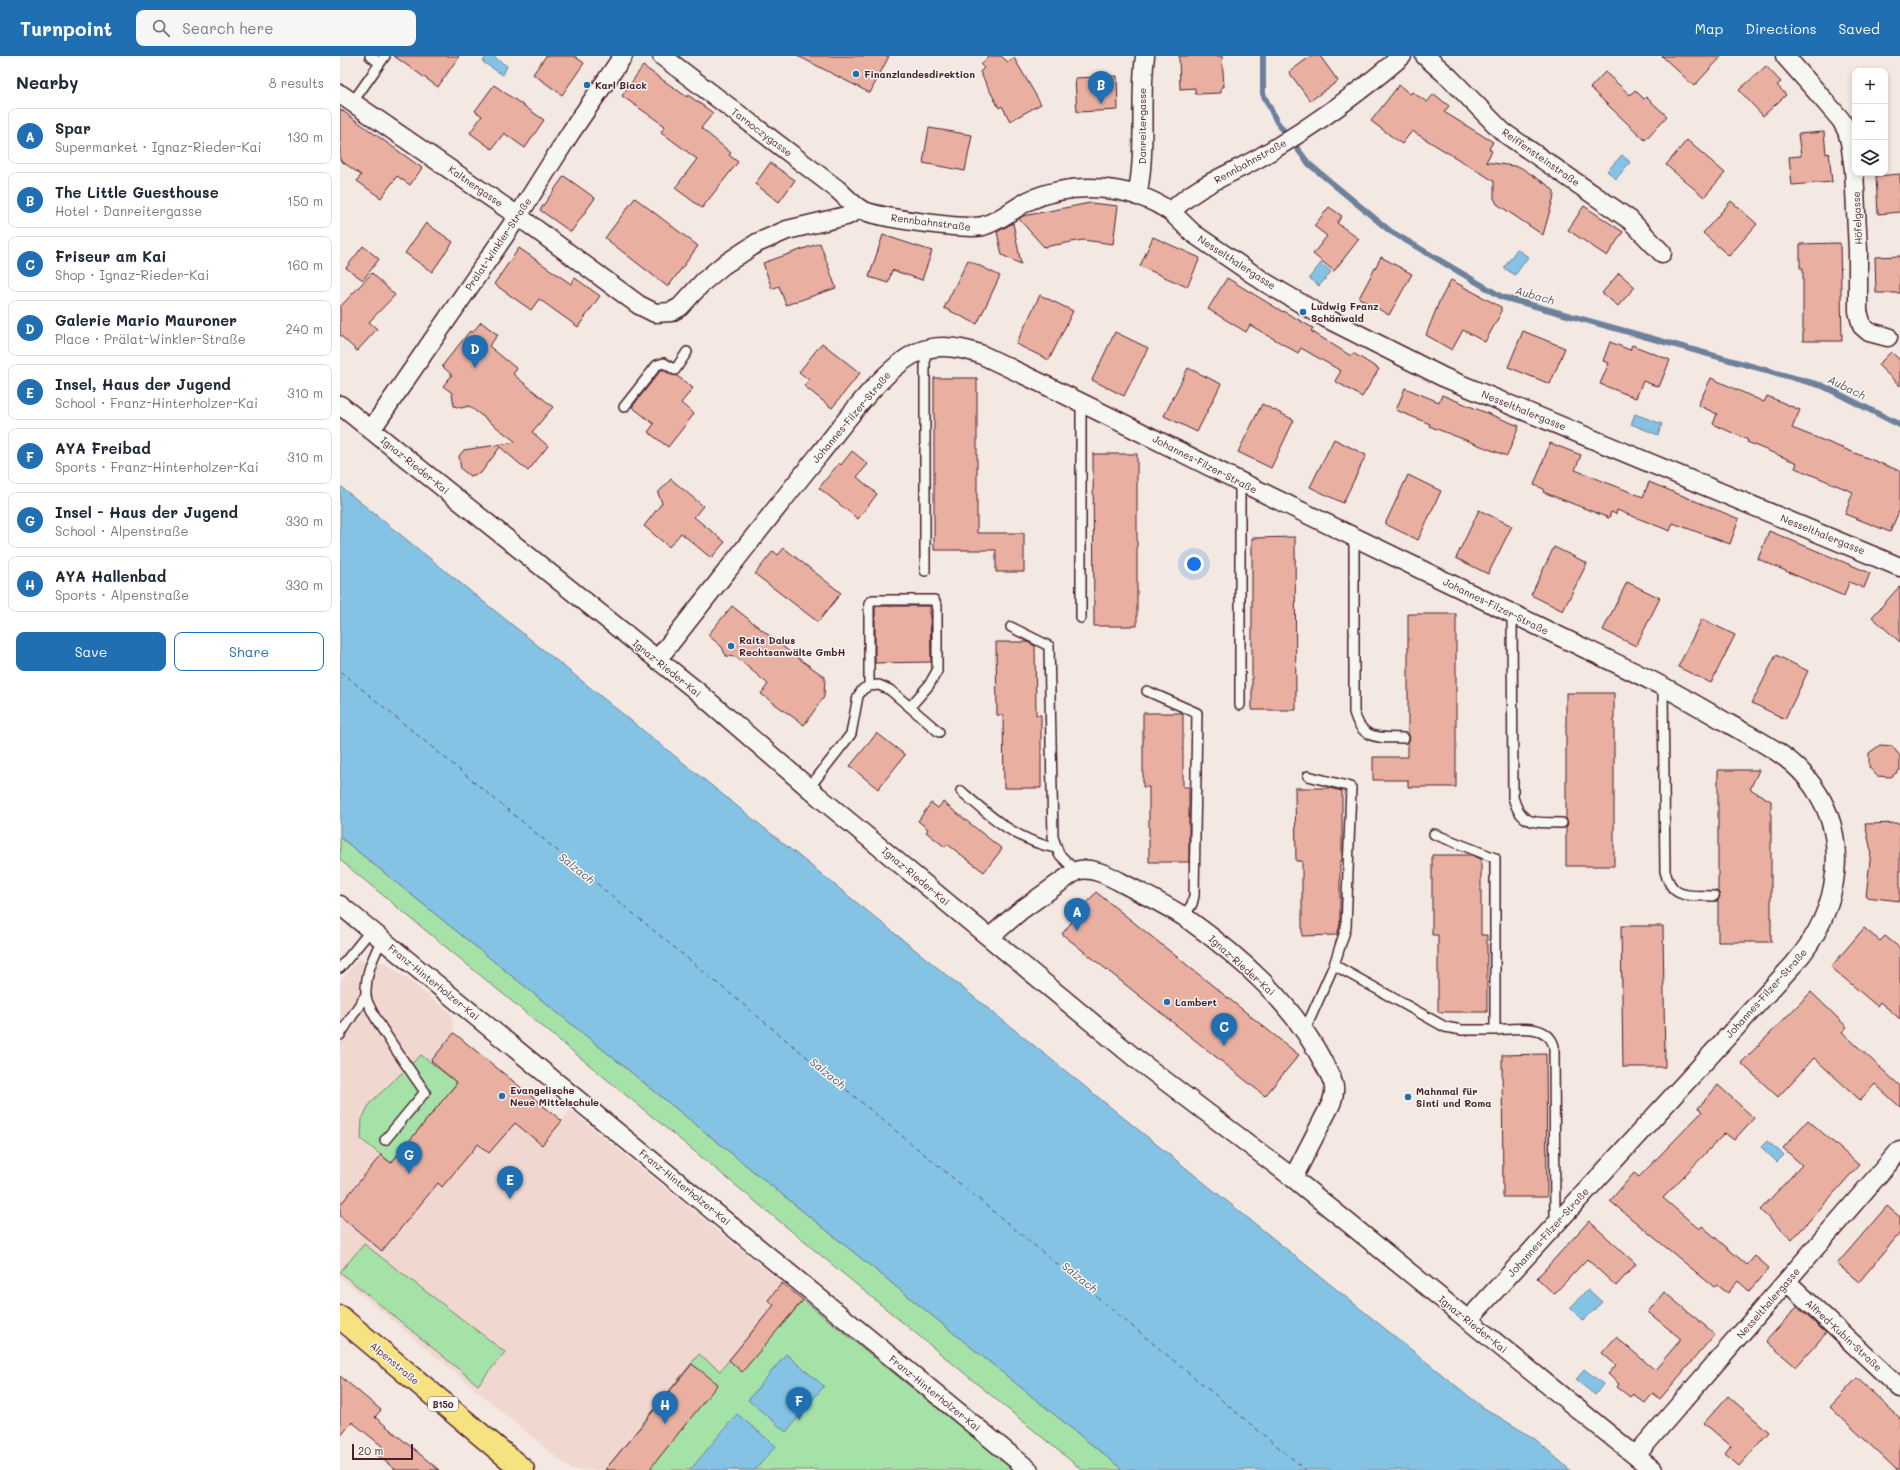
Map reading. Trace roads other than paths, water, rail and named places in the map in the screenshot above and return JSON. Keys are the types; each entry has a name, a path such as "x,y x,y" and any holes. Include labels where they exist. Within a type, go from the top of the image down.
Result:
{"main road":[{"name":"Alpenstraße","path":"340,1317 523,1470"}],"street":[{"name":"Prälat-Winkler-Straße","path":"371,430 518,216 571,132 623,56"},
{"name":"Tarnoczygasse","path":"662,56 837,189 860,209"},
{"name":"Danreitergasse","path":"1137,196 1142,166 1142,93 1145,56"},
{"name":"Rennbahnstraße","path":"860,209 884,216 972,227 988,224 1029,201 1061,191 1092,188 1137,196 1157,203 1171,212 1187,196 1196,190 1231,174 1289,139 1368,86 1402,56"},
{"name":"Reiffensteinstraße","path":"1425,56 1450,78 1502,132 1630,220 1662,253"},
{"name":"Höfelgasse","path":"1785,56 1841,120 1847,131 1854,170 1858,251 1858,311 1862,326 1869,332 1888,337"},
{"name":"Kaltnergasse","path":"346,99 518,216 639,305 655,313 671,312 680,307 714,273 757,243 787,230 846,216 860,209"},
{"name":"Nesselthalergasse","path":"1171,212 1194,234 1266,283 1326,318 1396,355 1450,380 1900,567"},
{"name":"Johannes-Filzer-Straße","path":"657,660 764,523 873,389 899,363 925,349 943,347 969,350 1081,402 1240,482 1663,687 1771,748 1785,758 1807,778 1825,807 1833,836 1836,865 1833,894 1818,931 1802,954 1468,1320"},
{"name":"Ignaz-Rieder-Kai","path":"340,405 698,692 809,788 1135,1058 1293,1178 1653,1470"},
{"name":"Ignaz-Rieder-Kai","path":"1076,871 1082,869 1095,872 1157,901 1184,917 1244,964 1278,998 1305,1030 1329,1073 1334,1086 1334,1095 1293,1178"},
{"path":"990,937 1020,910 1076,871"},
{"name":"Franz-Hinterholzer-Kai","path":"340,905 1029,1470"},
{"name":"Nesselthalergasse","path":"1636,1455 1900,1150"},
{"name":"Alfred-Kubin-Straße","path":"1787,1282 1900,1388"}],"lane":[{"path":"346,99 383,60 370,56"},
{"path":"925,349 925,570"},
{"path":"624,408 658,365 664,363 675,370 688,352"},
{"path":"1081,402 1081,618"},
{"path":"1240,482 1240,705"},
{"path":"1354,537 1354,712 1358,725 1367,734 1376,737 1404,738"},
{"path":"869,686 868,603 873,600 934,600 937,606 937,671 929,685 910,707"},
{"path":"1512,613 1513,797 1516,810 1525,819 1534,822 1562,823"},
{"path":"1011,627 1049,646 1052,828 1056,848 1066,862 1076,871"},
{"path":"809,788 851,734 858,696 869,686 879,685 886,687 939,732"},
{"path":"1663,687 1665,871 1668,884 1677,892 1686,895 1714,896"},
{"path":"1147,691 1196,713 1194,896 1192,904 1184,917"},
{"path":"1305,1030 1334,964 1346,928 1351,787 1308,776"},
{"path":"961,791 1009,830 1042,846 1056,848"},
{"path":"1434,834 1495,858 1495,1030"},
{"path":"340,968 376,935"},
{"path":"340,1035 365,996 368,970 376,935"},
{"path":"1334,964 1445,1027 1462,1030 1533,1029 1544,1031 1551,1038 1554,1046 1555,1223"},
{"path":"365,996 376,1019 425,1092 385,1140"}],"water":[{"path":"486,56 492,56 507,66 503,75 483,62"},
{"path":"1622,155 1630,162 1616,179 1607,171"},
{"path":"1517,249 1528,257 1515,275 1504,268"},
{"path":"1321,263 1331,272 1319,286 1309,278"},
{"path":"1635,414 1662,424 1658,435 1631,424"},
{"name":"Salzach","path":"340,486 1481,1406 1535,1439 1570,1470 1123,1470 340,837"},
{"path":"1767,1141 1784,1155 1777,1162 1761,1147"},
{"path":"1588,1289 1602,1302 1583,1321 1570,1308"},
{"path":"786,1354 824,1386 786,1432 748,1400"},
{"path":"1584,1369 1603,1384 1595,1395 1576,1380"},
{"path":"737,1414 776,1446 755,1470 690,1470"}],"waterway":[{"name":"Aubach","path":"1263,56 1263,94 1277,122 1309,164 1390,231 1502,297 1823,386 1900,425"}],"place":[{"name":"Finanzlandesdirektion","path":"856,74"},
{"name":"Karl Biack","path":"587,85"},
{"name":"The Little Guesthouse","path":"1101,104"},
{"name":"Ludwig Franz Schönwald","path":"1303,312"},
{"name":"Galerie Mario Mauroner","path":"475,368"},
{"name":"Raits Dalus Rechtsanwälte GmbH","path":"731,646"},
{"name":"Spar","path":"1077,931"},
{"name":"Lambert","path":"1167,1002"},
{"name":"Friseur am Kai","path":"1224,1046"},
{"name":"Evangelische Neue Mittelschule","path":"502,1096"},
{"name":"Mahnmal für Sinti und Roma","path":"1408,1097"},
{"name":"Insel - Haus der Jugend","path":"409,1174"},
{"name":"Insel, Haus der Jugend","path":"510,1199"},
{"name":"AYA Freibad","path":"799,1420"},
{"name":"AYA Hallenbad","path":"665,1424"}]}
